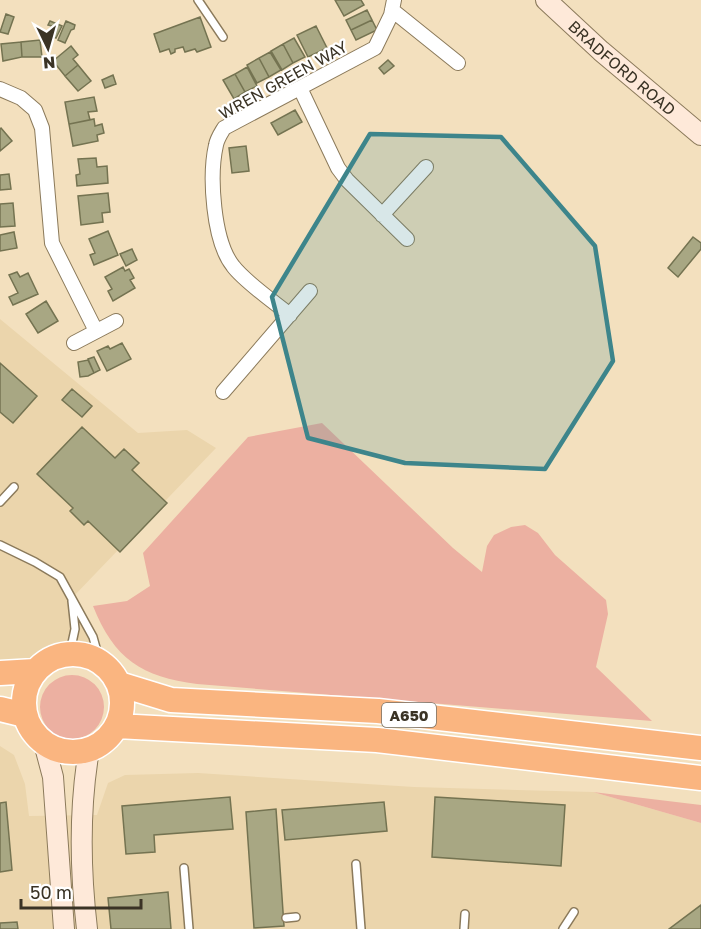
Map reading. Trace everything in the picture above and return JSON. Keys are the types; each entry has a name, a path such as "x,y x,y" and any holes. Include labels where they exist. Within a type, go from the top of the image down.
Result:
{"highway":[{"path":"80,654 100,662 111,671 119,684 122,706 117,726 104,741 89,750 68,752 44,743 31,729 25,715 24,694 28,681 45,662 57,656 80,654"},
{"path":"0,673 35,671"},
{"name":"A650","path":"119,684 171,700 378,711 701,748"},
{"path":"0,709 25,715"},
{"name":"A650","path":"117,726 377,740 701,778"}],"street":[{"name":"BRADFORD ROAD","path":"546,0 601,51 701,135"},
{"path":"392,5 458,63"},
{"name":"WREN GREEN WAY","path":"290,315 233,267 224,251 217,222 213,172 216,143 224,128 375,48 383,34 392,5"},
{"path":"300,88 338,168 347,180 407,239"},
{"path":"0,89 21,98 35,110 42,128 52,243 96,331"},
{"path":"382,215 426,167"},
{"path":"223,392 310,291"},
{"path":"74,343 116,321"},
{"path":"44,743 53,777 64,929"},
{"path":"87,929 81,867 83,783 89,750"}],"lane":[{"path":"198,0 223,37"},
{"path":"0,502 14,487"},
{"path":"0,545 60,576 93,637 100,662"},
{"path":"57,656 72,643 75,629 71,598"},
{"path":"356,864 361,929"},
{"path":"184,868 189,929"},
{"path":"563,929 574,912"},
{"path":"464,929 465,914"},
{"path":"286,918 296,917"}],"highlighted area":[{"path":"370,134 501,137 595,246 613,361 545,469 405,463 308,438 272,297"}],"shaded area":[{"path":"0,319 138,433 187,430 216,448 72,598 84,620 100,662 90,656 68,654 45,662 35,671 0,673"},
{"path":"322,423 453,548 482,572 487,546 494,535 511,527 525,525 538,533 555,555 606,600 608,614 596,667 652,721 197,684 160,676 132,662 110,640 93,606 127,601 150,586 143,553 248,437"},
{"path":"72,675 90,681 98,689 104,707 98,725 90,733 72,739 54,733 46,725 40,707 46,689 54,681"},
{"path":"0,746 14,755 25,784 29,816 97,815 108,783 125,775 198,773 414,787 593,792 701,823 701,929 0,929"},
{"path":"593,792 701,805 701,823"}],"building":[{"path":"335,0 361,0 364,5 344,16"},
{"path":"367,10 372,20 351,30 346,20"},
{"path":"6,14 14,17 8,34 0,32"},
{"path":"200,17 211,47 197,52 195,49 185,52 183,47 175,49 175,52 171,54 169,49 160,52 154,34"},
{"path":"372,20 377,30 356,40 351,30"},
{"path":"50,21 62,26 56,38 48,35 52,26 48,25"},
{"path":"66,21 75,25 65,43 58,40"},
{"path":"316,26 327,48 308,57 297,35"},
{"path":"294,38 305,57 293,63 283,44"},
{"path":"40,40 42,57 22,57 21,42"},
{"path":"21,42 22,57 3,61 1,44"},
{"path":"283,44 293,63 282,70 271,51"},
{"path":"71,46 78,55 73,59 78,65 65,76 53,61"},
{"path":"270,52 281,70 269,77 259,58"},
{"path":"259,58 269,77 257,83 247,65"},
{"path":"388,60 394,66 384,74 379,68"},
{"path":"78,65 91,81 78,91 65,76"},
{"path":"247,67 257,86 245,92 235,74"},
{"path":"235,74 245,92 234,99 223,80"},
{"path":"113,75 116,84 105,88 102,80"},
{"path":"94,97 97,111 88,112 90,120 69,124 65,102"},
{"path":"295,110 302,122 278,135 271,123"},
{"path":"94,119 95,126 102,124 104,133 97,135 98,141 73,146 69,124"},
{"path":"0,129 12,141 0,151"},
{"path":"246,146 249,171 232,173 229,148"},
{"path":"96,158 97,167 107,166 108,183 77,186 76,175 80,174 78,159"},
{"path":"9,174 11,189 0,190 0,175"},
{"path":"108,193 110,212 102,213 103,222 81,225 78,196"},
{"path":"13,203 15,226 0,227 0,204"},
{"path":"108,231 118,255 94,265 90,255 95,253 89,239"},
{"path":"14,232 17,248 0,251 0,235"},
{"path":"693,237 701,243 701,249 678,277 668,268"},
{"path":"132,249 137,260 126,266 120,254"},
{"path":"123,267 125,271 129,269 134,278 130,280 135,288 113,301 108,291 112,289 105,277"},
{"path":"17,272 20,277 28,273 38,294 13,305 9,297 18,293 9,275"},
{"path":"46,301 58,321 38,333 26,314"},
{"path":"122,343 131,359 107,371 97,351 108,346 110,349"},
{"path":"94,357 100,370 94,373 88,359"},
{"path":"88,360 94,373 80,377 78,362"},
{"path":"0,363 37,396 13,423 0,412"},
{"path":"72,389 92,406 82,417 62,400"},
{"path":"82,427 115,458 124,449 139,463 132,470 167,503 120,552 88,521 84,525 70,511 73,508 37,474"},
{"path":"230,797 233,829 154,835 155,852 126,854 122,806"},
{"path":"435,797 565,805 561,866 432,857"},
{"path":"6,802 12,870 0,872 0,803"},
{"path":"384,802 387,831 285,840 282,810"},
{"path":"276,809 284,926 254,928 246,812"},
{"path":"168,892 171,929 111,929 108,898"},
{"path":"701,905 701,929 669,929"},
{"path":"17,922 18,929 0,929 0,923"}]}
